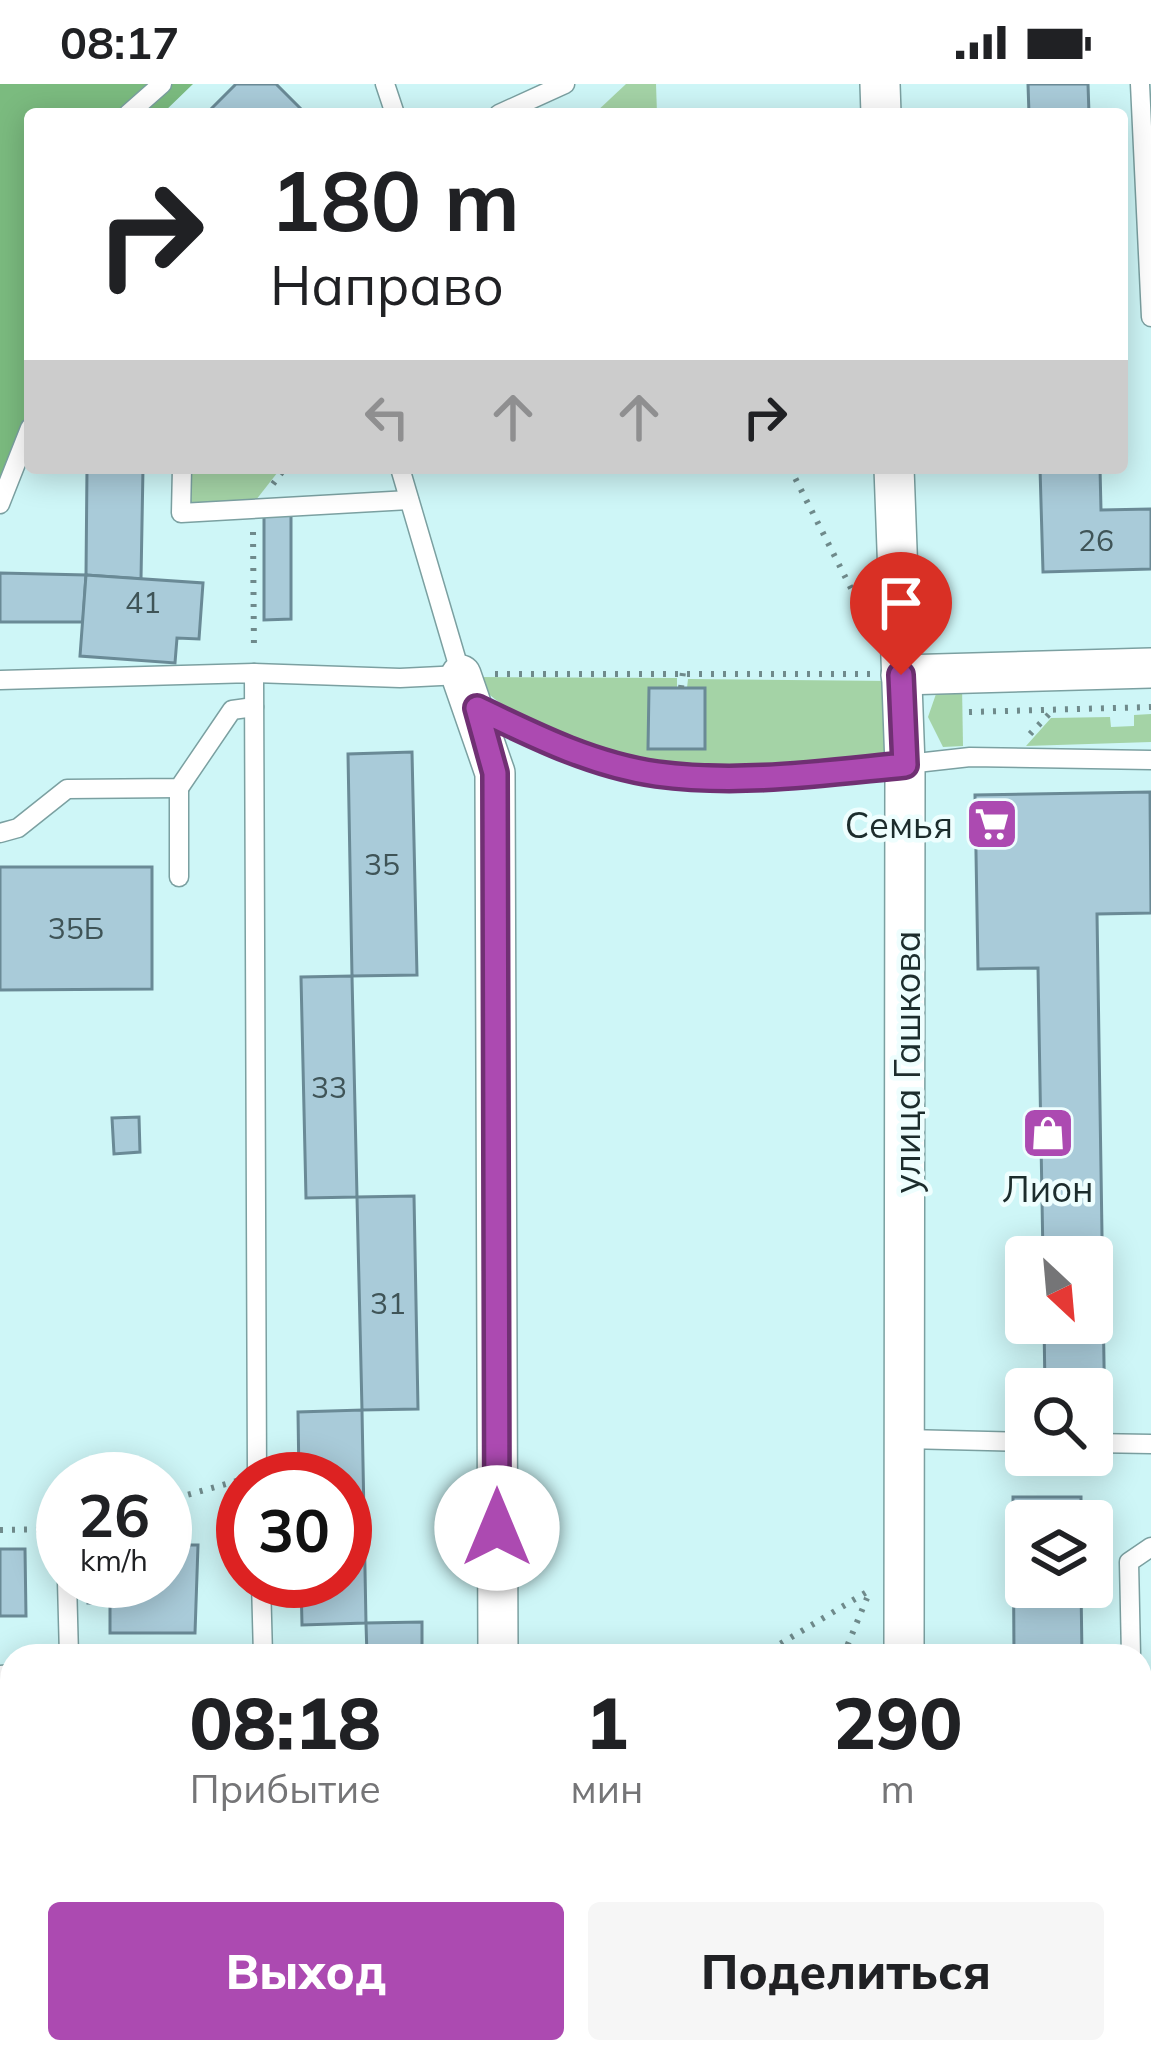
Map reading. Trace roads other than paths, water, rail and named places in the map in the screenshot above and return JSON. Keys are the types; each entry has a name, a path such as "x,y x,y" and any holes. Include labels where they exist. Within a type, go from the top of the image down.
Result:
{"street":[{"name":"улица Гашкова","path":"894,474 905,765 904,1644"},
{"path":"901,675 1151,668"},
{"path":"469,691 495,773 498,1644"}],"lane":[{"path":"135,108 162,84"},
{"path":"512,108 565,84"},
{"path":"1140,84 1151,317"},
{"path":"0,504 24,443"},
{"path":"182,474 181,513 410,500"},
{"path":"402,474 469,691"},
{"path":"254,674 257,1452"},
{"path":"0,680 254,674 400,679 469,691 561,748 658,774 773,779 1006,758 1151,760"},
{"path":"179,877 179,788 232,710 254,707"},
{"path":"0,833 18,828 67,789 179,788"},
{"path":"907,1439 1005,1441"},
{"path":"1113,1443 1151,1444"},
{"path":"1131,1644 1129,1562 1151,1547"},
{"path":"68,1608 69,1644"},
{"path":"262,1608 263,1644"}],"place":[{"name":"Семья","path":"992,824"},
{"name":"Лион","path":"1048,1133"}]}
